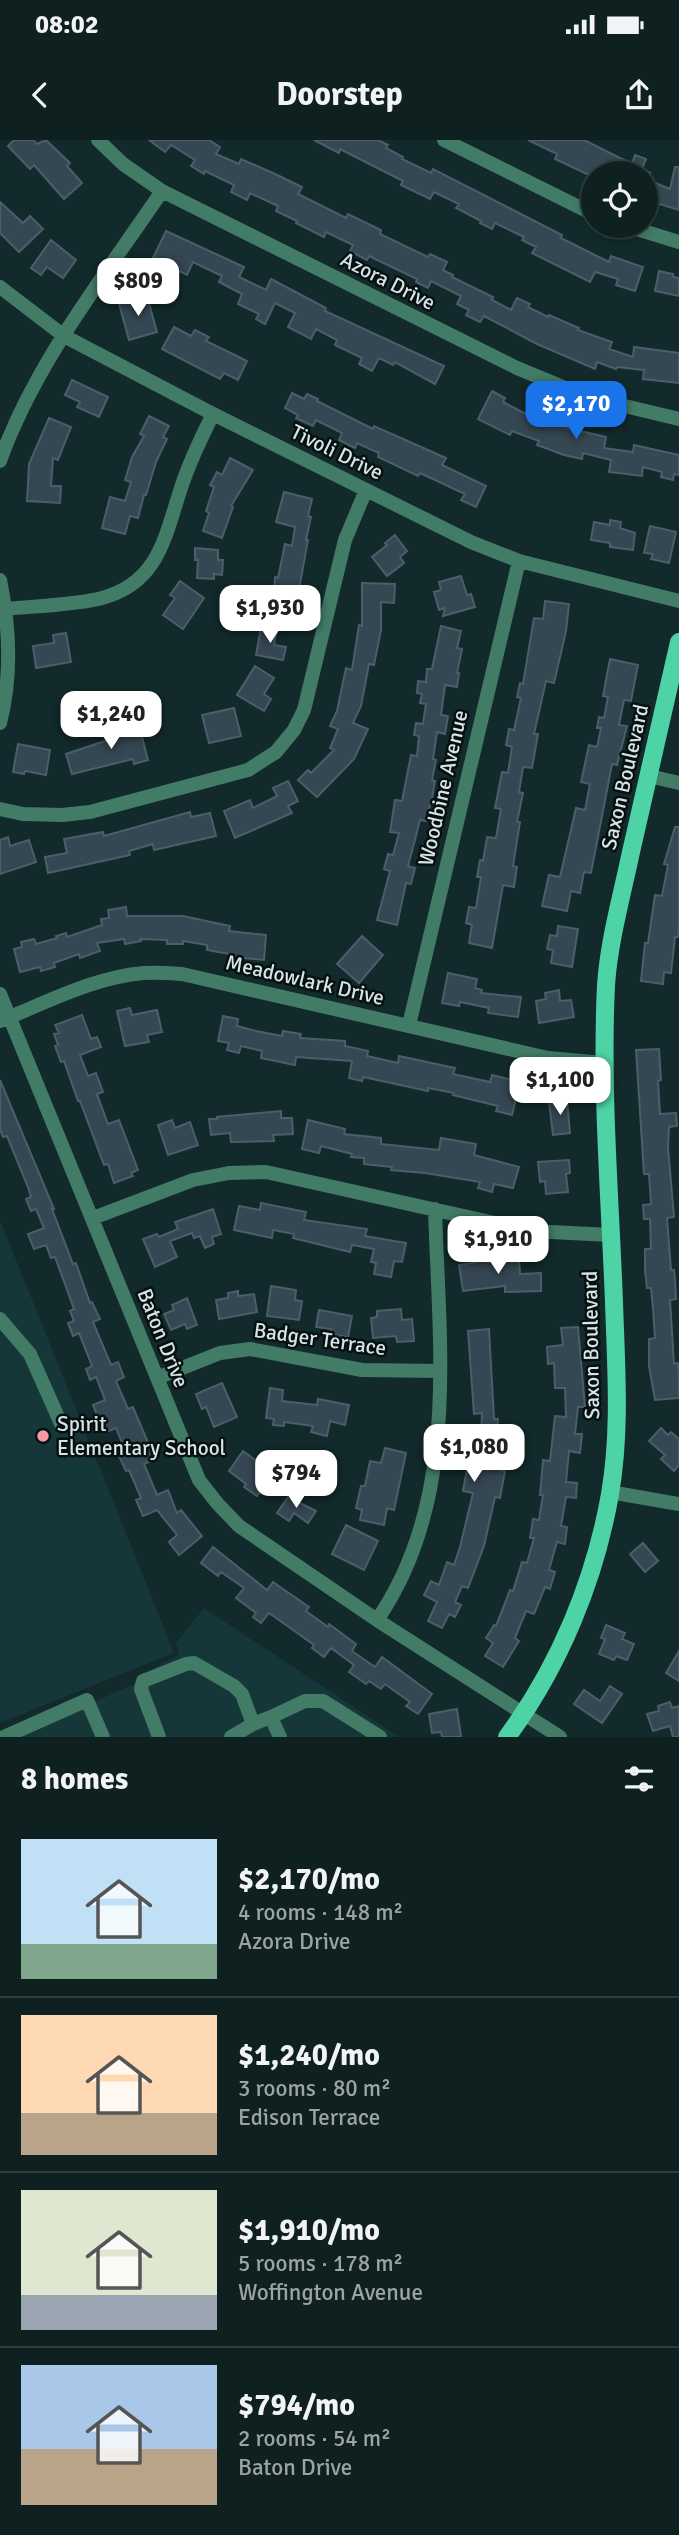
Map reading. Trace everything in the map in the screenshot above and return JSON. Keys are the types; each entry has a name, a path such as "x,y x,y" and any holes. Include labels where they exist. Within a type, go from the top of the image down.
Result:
{"main road":[{"name":"Saxon Boulevard","path":"507,1737 524,1714 552,1664 584,1593 610,1492 617,1421 604,1063 606,982 617,914 679,642"}],"street":[{"name":"Azora Drive","path":"98,140 123,164 162,191 517,368 587,397 679,419"},
{"path":"444,140 581,208"},
{"path":"0,461 22,407 64,336 162,191"},
{"path":"658,236 679,243"},
{"name":"Tivoli Drive","path":"0,286 64,336 213,414 443,528 519,561 679,601"},
{"path":"6,609 101,599 119,592 145,574 160,554 169,533 181,486 213,414"},
{"path":"0,809 23,814 62,815 90,812 248,770 276,752 294,730 304,710 345,540 366,490"},
{"name":"Woodbine Avenue","path":"409,1025 519,561"},
{"path":"0,580 6,609 9,653 7,692 0,723"},
{"path":"649,776 679,783"},
{"name":"Meadowlark Drive","path":"5,1019 70,992 108,980 144,973 182,974 548,1058 604,1063"},
{"name":"Baton Drive","path":"1,1000 5,1019 93,1219 199,1479 217,1503 239,1526 377,1620 560,1737"},
{"path":"93,1219 193,1180 229,1173 266,1171 530,1231 611,1235"},
{"path":"377,1620 387,1606 411,1556 428,1503 436,1459 440,1371 435,1209"},
{"path":"0,1319 30,1354 62,1426"},
{"name":"Badger Terrace","path":"157,1378 220,1353 250,1349 362,1370 440,1371"},
{"path":"610,1492 679,1504"},
{"path":"159,1737 141,1689 143,1681 186,1664 194,1663 234,1686 242,1694 253,1724"},
{"path":"4,1737 87,1700 103,1737"},
{"path":"231,1737 305,1701 323,1701 380,1737"},
{"path":"271,1717 279,1737"}],"shaded area":[{"name":"Spirit Elementary School","path":"0,1220 174,1653 0,1723"},
{"path":"204,1608 399,1737 0,1737 148,1678 159,1665 179,1655 176,1643"}],"building":[{"path":"14,140 33,140 37,144 46,140 70,163 67,166 82,183 64,199 34,165 30,169 8,146"},
{"path":"149,140 209,140 220,147 216,154 239,164 241,159 273,173 302,187 298,194 346,218 348,214 381,230 380,234 428,257 430,254 447,262 443,270 453,275 452,277 493,297 492,300 511,310 517,298 548,317 549,315 579,328 578,330 612,342 609,349 633,357 634,347 679,353 679,383 643,379 644,370 616,369 597,362 595,369 537,344 484,316 480,322 466,315 469,310 457,304 461,296 431,281 428,288 416,282 417,279 369,256 367,260 350,251 353,245 326,232 324,237 296,223 297,221 276,211 278,206 250,193 247,200 231,192 234,185 191,166 195,160 171,145 165,152"},
{"path":"314,140 378,140 388,145 386,148 403,157 402,159 431,173 433,169 609,262 611,256 643,267 635,291 616,285 618,279 595,272 590,282 532,253 536,247 522,240 524,237 495,223 492,229 456,208 459,204 434,192 430,199 401,185 403,181 340,149 339,153"},
{"path":"528,140 584,140 626,161 581,161 581,171 555,159 557,154"},
{"path":"635,155 646,159 645,161 633,161"},
{"path":"675,167 679,167 679,210 658,204 658,184 670,189"},
{"path":"0,202 23,223 30,216 43,229 19,252 0,233"},
{"path":"166,231 244,267 239,277 266,290 271,279 326,308 325,311 444,366 435,384 395,362 393,365 379,358 372,371 359,364 362,358 335,345 337,340 316,329 311,339 288,327 295,313 275,303 265,324 256,319 259,314 238,304 242,294 219,282 222,276 193,262 187,275 153,258"},
{"path":"51,240 76,260 63,278 47,267 41,275 31,268"},
{"path":"659,271 679,278 679,296 655,291"},
{"path":"147,296 157,332 129,340 119,304"},
{"path":"174,327 191,336 195,330 209,337 206,341 247,361 238,380 224,373 220,379 162,349"},
{"path":"72,380 108,397 99,417 77,407 80,402 65,395"},
{"path":"492,391 505,398 503,402 530,416 547,420 548,416 566,423 564,427 606,437 604,448 633,452 634,445 679,455 679,475 674,474 673,480 661,477 662,472 643,467 642,476 609,472 611,460 583,453 582,459 564,455 537,445 539,441 512,431 510,435 478,419"},
{"path":"292,393 304,399 307,394 373,429 374,426 446,458 442,465 486,486 476,507 461,500 465,494 420,473 418,476 378,457 379,453 357,443 355,448 339,440 342,433 316,420 313,426 296,418 298,415 285,408"},
{"path":"149,416 169,426 163,437 167,439 156,462 138,518 130,516 125,534 102,528 110,497 125,501 131,482 125,480 132,457 144,436 140,434"},
{"path":"49,418 71,427 58,460 53,458 51,486 61,486 60,503 27,501 29,464"},
{"path":"230,458 253,470 231,506 233,507 222,538 203,531 214,487 210,485 217,472 222,475"},
{"path":"284,492 312,499 308,516 311,517 308,540 294,617 274,615 278,591 274,590 275,577 278,578 285,544 292,546 295,527 276,522"},
{"path":"610,520 621,522 620,528 635,533 633,550 610,547 610,543 591,540 594,522 610,525"},
{"path":"650,526 676,532 669,563 651,559 653,554 644,553"},
{"path":"395,535 407,551 400,557 404,563 387,576 372,557"},
{"path":"195,548 218,550 218,560 223,560 222,575 214,574 214,579 197,578 198,560 195,560"},
{"path":"461,576 467,595 471,594 475,607 443,616 445,608 439,610 434,592 441,590 439,582"},
{"path":"180,581 204,598 183,629 163,615 175,598 170,595"},
{"path":"362,583 395,584 394,603 381,602 381,630 374,665 369,664 361,706 353,723 368,729 354,759 317,797 298,780 308,770 311,773 334,750 330,748 338,729 330,726 337,711 346,668 352,670 359,625 362,626"},
{"path":"545,601 569,604 566,631 554,683 546,681 534,734 538,734 532,768 523,767 519,792 523,793 513,866 517,867 514,887 503,885 492,948 469,943 472,925 466,923 469,907 476,908 481,877 477,877 487,837 496,838 501,809 495,808 502,772 508,773 512,747 506,745 509,729 514,730 521,698 517,697 520,683 523,684 534,618 543,619"},
{"path":"441,626 461,631 457,648 462,649 457,687 445,685 441,715 448,716 445,734 437,732 432,798 426,821 420,820 408,866 415,868 411,884 406,883 397,925 377,920 390,871 384,869 388,854 393,855 399,833 390,832 395,800 402,801 411,755 417,756 419,736 414,735 416,723 423,724 426,704 420,703 422,694 417,693 418,681 426,682 427,669 432,669"},
{"path":"261,627 277,630 274,645 286,647 283,660 256,655"},
{"path":"66,633 71,662 36,668 33,646 54,643 53,635"},
{"path":"610,659 638,665 631,701 624,700 619,725 627,726 617,765 612,764 591,873 584,872 580,893 571,891 567,911 542,906 549,875 560,877 576,808 585,810 590,784 581,782 589,745 597,747 601,728 597,728 599,717 604,718 608,697 603,696"},
{"path":"255,666 274,678 264,694 271,699 264,711 237,695"},
{"path":"234,708 241,736 209,743 202,715"},
{"path":"138,722 148,760 134,764 133,759 72,774 66,754 120,736 117,727"},
{"path":"18,744 50,750 46,775 13,772"},
{"path":"288,781 298,801 288,806 292,813 235,838 224,811 250,800 253,808 277,796 273,788"},
{"path":"190,812 191,817 210,813 216,836 154,850 153,844 129,851 130,855 48,873 45,857 67,853 64,839 103,832 104,836"},
{"path":"675,827 679,827 679,928 678,937 675,937 671,973 664,972 663,984 641,981 645,943 648,943 655,895 662,896 668,865 664,864"},
{"path":"8,837 10,846 29,840 36,862 0,874 0,840"},
{"path":"126,907 127,916 183,916 230,926 229,931 266,935 264,960 235,957 207,950 207,945 183,941 183,944 167,944 167,940 140,939 141,941 125,944 124,939 97,943 100,951 80,958 79,954 54,963 55,967 41,971 40,967 20,972 14,949 22,947 21,942 34,939 36,944 66,933 67,937 102,925 101,919 109,918 108,910"},
{"path":"558,926 578,929 572,967 551,963 553,950 547,949 550,935 557,936"},
{"path":"362,936 383,955 359,983 337,964"},
{"path":"448,973 477,979 475,988 482,990 481,993 521,997 518,1017 488,1013 489,1008 460,1002 459,1006 442,1003"},
{"path":"559,990 560,1001 571,1000 574,1017 539,1023 536,1001 546,999 545,993"},
{"path":"130,1008 132,1015 157,1010 162,1032 147,1035 149,1042 125,1046 117,1011"},
{"path":"82,1015 91,1039 97,1037 101,1047 80,1055 88,1076 96,1073 103,1092 97,1094 108,1124 119,1120 138,1170 131,1173 133,1176 114,1183 108,1164 104,1165 64,1061 61,1062 55,1046 58,1045 54,1034 59,1033 55,1025"},
{"path":"223,1016 238,1019 237,1026 256,1031 282,1036 283,1031 301,1034 300,1038 345,1041 345,1046 368,1051 367,1056 398,1063 399,1056 455,1068 453,1074 490,1082 492,1075 520,1082 512,1115 496,1111 498,1106 453,1095 454,1093 428,1088 428,1091 363,1077 362,1081 349,1078 352,1061 296,1057 295,1065 261,1058 262,1051 241,1046 239,1053 227,1050 229,1043 218,1041"},
{"path":"659,1049 660,1114 676,1113 677,1126 669,1127 668,1147 674,1217 667,1218 671,1270 674,1270 675,1281 676,1299 670,1300 674,1364 678,1363 679,1398 655,1400 649,1366 649,1339 655,1338 653,1309 651,1288 647,1288 645,1271 645,1249 651,1249 650,1219 644,1219 643,1205 651,1204 649,1174 644,1174 636,1050"},
{"path":"0,1080 54,1209 73,1264 76,1263 90,1303 92,1302 100,1319 93,1322 111,1365 118,1362 124,1377 116,1381 128,1409 133,1407 155,1459 144,1464 157,1495 168,1490 177,1513 181,1510 202,1536 179,1555 169,1542 177,1535 157,1510 143,1516 136,1500 141,1498 129,1470 126,1471 119,1456 126,1453 116,1428 104,1433 93,1405 105,1400 96,1377 90,1380 86,1369 92,1366 79,1333 73,1336 68,1323 74,1321 70,1311 74,1309 55,1257 51,1258 46,1245 34,1249 28,1234 44,1228 36,1209 31,1211 26,1199 31,1197 28,1187 7,1136 3,1137 0,1129"},
{"path":"567,1100 570,1133 553,1135 549,1102"},
{"path":"281,1111 281,1118 292,1118 293,1134 273,1135 274,1141 231,1142 230,1133 211,1135 209,1119"},
{"path":"172,1120 175,1128 190,1122 198,1145 168,1155 158,1125"},
{"path":"308,1120 345,1129 344,1134 381,1138 381,1144 439,1150 441,1138 476,1144 474,1155 519,1167 513,1188 494,1184 492,1192 478,1188 480,1182 364,1164 364,1158 351,1157 352,1154 321,1146 319,1153 302,1149"},
{"path":"569,1160 570,1173 566,1174 568,1192 546,1194 545,1181 540,1182 538,1162"},
{"path":"261,1203 306,1212 304,1220 367,1229 365,1236 406,1243 402,1262 394,1261 391,1277 374,1274 376,1263 371,1262 374,1249 352,1245 350,1252 293,1238 294,1234 273,1230 272,1238 234,1230 239,1206 260,1210"},
{"path":"213,1209 221,1234 212,1237 214,1244 205,1248 200,1236 194,1238 192,1233 170,1241 177,1257 155,1267 143,1239 157,1234 159,1237 178,1229 175,1222"},
{"path":"494,1255 495,1259 519,1259 520,1274 541,1273 541,1291 505,1292 505,1286 463,1291 459,1265 478,1262 477,1257"},
{"path":"271,1286 296,1290 295,1300 302,1301 299,1320 267,1316"},
{"path":"238,1291 238,1296 254,1294 257,1312 219,1319 216,1300 228,1298 228,1293"},
{"path":"187,1298 197,1325 187,1329 185,1324 171,1330 164,1314 174,1310 172,1305"},
{"path":"401,1309 402,1320 412,1319 414,1341 397,1342 396,1336 373,1338 371,1318 377,1317 377,1311"},
{"path":"319,1310 352,1316 348,1337 330,1334 331,1329 316,1327"},
{"path":"578,1327 585,1407 578,1407 575,1434 582,1434 580,1453 569,1451 566,1482 577,1483 576,1498 566,1497 561,1526 567,1527 565,1544 557,1542 549,1570 555,1572 550,1589 545,1587 534,1614 526,1611 515,1638 519,1641 503,1667 485,1656 493,1643 486,1638 494,1625 496,1626 510,1590 513,1591 522,1562 527,1563 534,1538 530,1538 533,1519 539,1520 543,1495 540,1495 543,1460 550,1461 555,1416 566,1417 565,1388 555,1388 554,1363 548,1364 547,1347 563,1345 561,1328"},
{"path":"489,1329 494,1419 498,1419 497,1428 502,1428 501,1437 504,1437 501,1470 505,1471 500,1498 495,1497 484,1546 468,1588 462,1586 455,1602 461,1605 455,1617 449,1614 442,1628 428,1621 437,1602 424,1595 431,1581 439,1585 447,1562 454,1565 460,1547 473,1493 463,1491 470,1453 465,1453 466,1435 481,1436 482,1413 474,1414 468,1331"},
{"path":"222,1383 237,1417 214,1427 206,1407 202,1409 196,1394"},
{"path":"270,1388 283,1390 282,1401 317,1405 318,1399 349,1405 345,1425 330,1421 327,1436 311,1432 313,1426 284,1422 284,1426 273,1425 274,1419 266,1418"},
{"path":"661,1428 668,1435 671,1432 679,1439 679,1465 674,1471 661,1459 665,1455 649,1441"},
{"path":"385,1448 406,1453 394,1510 387,1508 384,1525 360,1520 362,1510 356,1508 361,1486 365,1486 370,1461 381,1463"},
{"path":"243,1451 273,1473 257,1496 229,1471"},
{"path":"288,1497 316,1511 308,1523 294,1513 289,1521 277,1513"},
{"path":"346,1525 378,1541 364,1570 332,1554"},
{"path":"643,1543 658,1561 645,1572 630,1554"},
{"path":"213,1547 267,1590 273,1582 309,1607 306,1611 356,1644 352,1651 375,1667 382,1657 432,1694 418,1714 406,1706 410,1702 385,1684 381,1689 369,1681 366,1684 349,1672 354,1665 331,1648 324,1657 312,1648 314,1645 269,1613 261,1623 253,1617 256,1613 236,1598 244,1588 221,1572 218,1576 201,1563"},
{"path":"606,1625 625,1633 622,1639 634,1644 627,1660 616,1656 614,1660 599,1654 605,1639 601,1638"},
{"path":"679,1651 679,1681 666,1673"},
{"path":"610,1686 622,1694 602,1723 574,1704 584,1690 600,1701"},
{"path":"670,1702 672,1708 679,1706 679,1737 673,1737 670,1726 653,1731 647,1714 659,1711 658,1706"},
{"path":"457,1709 461,1737 442,1737 441,1732 432,1733 429,1714"}],"place":[{"name":"Spirit Elementary School","path":"43,1436"}]}
